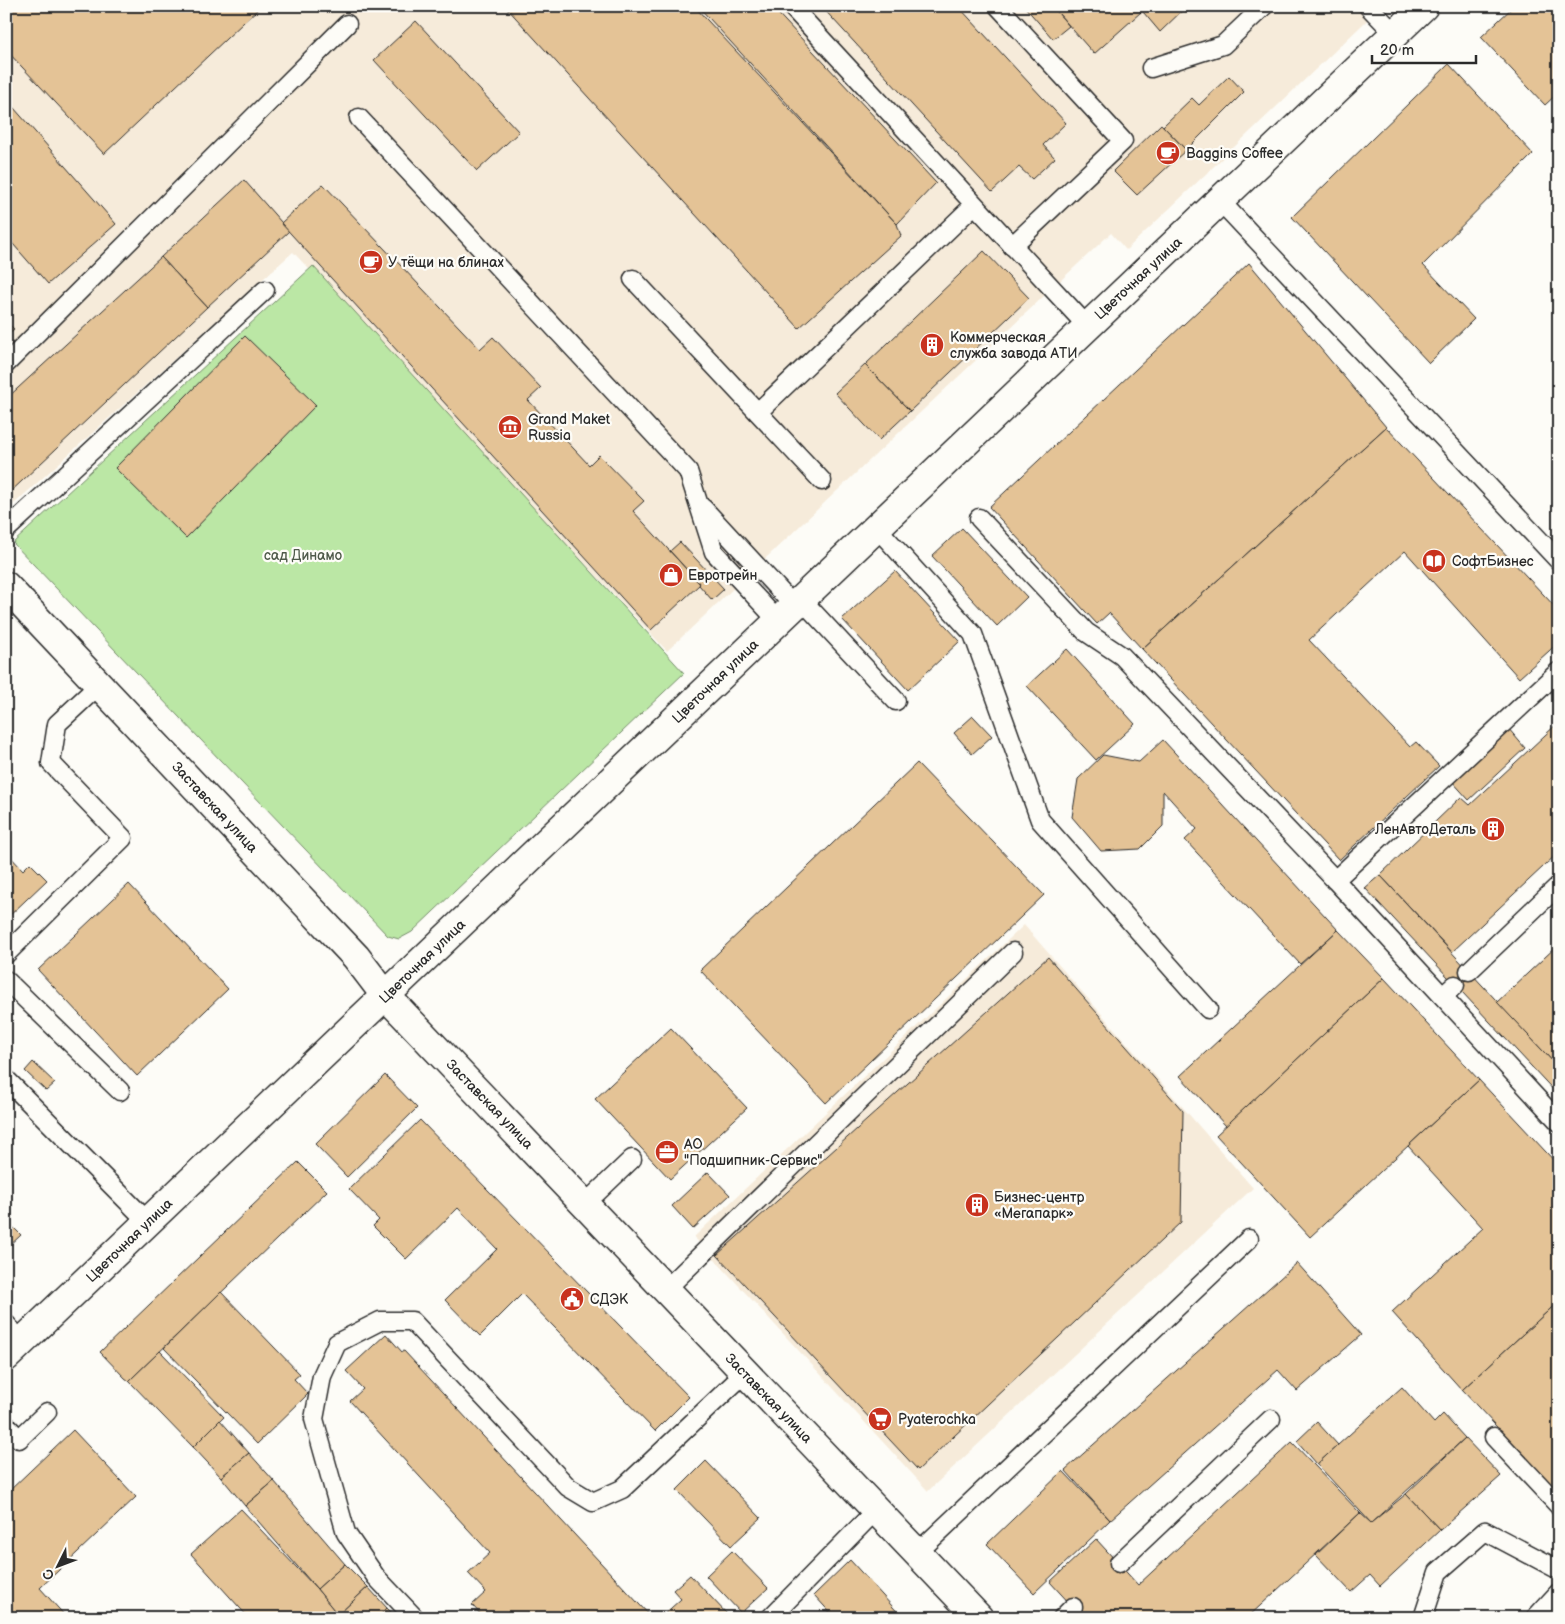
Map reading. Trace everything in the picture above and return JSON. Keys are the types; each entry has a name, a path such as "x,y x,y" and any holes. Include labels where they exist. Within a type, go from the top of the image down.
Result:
{"street":[{"name":"Цветочная улица","path":"12,1341 148,1222 1424,6"},
{"name":"Заставская улица","path":"6,587 100,684 356,957 385,995 979,1618"}],"lane":[{"path":"791,6 1087,326"},
{"path":"998,6 1123,141 1012,246"},
{"path":"1151,68 1224,45 1264,6"},
{"path":"1368,6 1395,34"},
{"path":"6,364 347,24"},
{"path":"359,118 688,471 699,504 791,609 896,701"},
{"path":"1220,201 1559,561"},
{"path":"758,412 974,205"},
{"path":"633,279 822,481"},
{"path":"6,530 265,290"},
{"path":"978,518 1086,632 1122,656 1335,880 1449,990 1559,1122"},
{"path":"877,528 973,634 1040,820 1208,1009"},
{"path":"1335,880 1559,671"},
{"path":"6,954 123,838 51,763 57,724 100,684"},
{"path":"1470,971 1559,885"},
{"path":"666,1289 1013,952"},
{"path":"6,980 120,1091"},
{"path":"6,1079 148,1222"},
{"path":"585,1204 632,1159"},
{"path":"918,1553 1249,1239"},
{"path":"415,1618 376,1577 346,1533 314,1419 322,1376 337,1343 380,1321 412,1320 568,1487 593,1502 622,1489 745,1373"},
{"path":"6,1425 19,1439 47,1412"},
{"path":"1119,1563 1271,1419"},
{"path":"1494,1437 1559,1506"},
{"path":"770,1618 876,1510"},
{"path":"1423,1618 1438,1572 1485,1531 1559,1570"},
{"path":"1535,1618 1559,1592"}],"shaded area":[{"path":"6,6 1382,6 1126,250 1111,233 667,651 293,252 6,511"},
{"name":"Бизнес-центр «Мегапарк»","path":"1024,925 1253,1188 928,1491 694,1237"}],"green space":[{"name":"сад Динамо","path":"313,266 684,673 412,932 399,939 388,936 13,543"}],"building":[{"path":"6,6 261,6 104,154 6,50"},
{"path":"505,6 694,6 897,224 901,236 799,328"},
{"path":"698,6 771,6 936,183 897,224"},
{"path":"821,6 958,6 1066,123 1043,145 1055,158 1032,179 1019,167 992,192"},
{"path":"1024,6 1052,6 1069,26 1053,39"},
{"path":"1052,6 1136,6 1141,12 1094,54"},
{"path":"1138,6 1187,6 1160,32"},
{"path":"1514,6 1559,6 1559,92 1545,105 1481,37"},
{"path":"416,21 519,132 477,171 374,60"},
{"path":"1449,64 1533,154 1423,265 1474,319 1429,363 1292,217"},
{"path":"1229,76 1244,92 1186,150 1163,126 1192,98 1199,105"},
{"path":"6,99 116,224 48,284 6,236"},
{"path":"1161,124 1186,150 1137,195 1113,171"},
{"path":"244,180 289,231 207,307 161,257"},
{"name":"Grand Maket Russia","path":"323,184 480,349 493,337 541,388 528,400 589,465 599,455 644,501 633,511 700,584 651,630 281,223"},
{"name":"Коммерческая служба завода АТИ","path":"984,251 1029,298 910,411 865,365"},
{"path":"161,257 207,307 6,496 6,399"},
{"path":"1249,263 1386,427 1142,649 1109,613 1097,624 989,507"},
{"path":"6,321 14,329 6,336"},
{"path":"245,336 316,405 186,538 115,468"},
{"path":"865,365 910,411 879,440 835,393"},
{"path":"1386,427 1559,611 1559,642 1519,678 1405,551 1309,640 1410,747 1416,742 1439,766 1339,860 1142,649"},
{"path":"962,528 1027,597 997,626 932,556"},
{"path":"680,542 724,589 712,600 670,551"},
{"path":"895,571 960,641 908,690 842,619"},
{"path":"1067,649 1135,724 1096,760 1027,686"},
{"path":"973,716 992,736 972,754 954,733"},
{"name":"ЛенАвтоДеталь","path":"1559,722 1559,852 1452,952 1380,875 1461,797 1470,805"},
{"path":"1508,728 1525,748 1469,800 1451,780"},
{"path":"1163,740 1338,930 1300,964 1185,840 1197,829 1163,791 1163,826 1140,849 1101,851 1072,817 1078,779 1103,755 1139,762"},
{"path":"917,763 1044,895 826,1103 700,970"},
{"path":"6,852 23,870 30,863 47,880 6,919"},
{"path":"1380,875 1559,1068 1559,1096 1365,888"},
{"path":"129,884 228,989 137,1076 38,970"},
{"path":"1338,930 1384,978 1226,1126 1180,1076"},
{"path":"1559,944 1559,1068 1497,1002"},
{"name":"Бизнес-центр «Мегапарк»","path":"1048,957 1183,1111 1181,1222 918,1470 717,1255"},
{"path":"1384,978 1479,1080 1310,1237 1216,1135"},
{"path":"671,1028 747,1108 670,1179 595,1099"},
{"path":"33,1062 55,1083 46,1091 25,1071"},
{"path":"385,1075 417,1108 347,1177 315,1144"},
{"path":"1479,1080 1559,1166 1559,1301 1462,1390 1392,1312 1483,1228 1408,1146"},
{"path":"420,1120 689,1397 655,1431 522,1294 480,1336 445,1300 497,1249 458,1208 406,1259 373,1226 379,1220 349,1189"},
{"path":"298,1162 327,1191 129,1381 125,1378 100,1352"},
{"path":"708,1172 730,1195 693,1229 672,1206"},
{"path":"6,1220 21,1235 6,1249"},
{"path":"1297,1263 1361,1335 1297,1391 1278,1370 1110,1520 1065,1470"},
{"path":"221,1292 300,1374 294,1379 308,1394 257,1444 164,1348"},
{"path":"1559,1301 1559,1493 1462,1390"},
{"path":"386,1334 402,1352 404,1351 652,1618 484,1618 472,1605 486,1592 468,1573 490,1553 350,1401 363,1389 346,1371"},
{"path":"160,1351 224,1417 193,1447 129,1381"},
{"path":"1402,1387 1434,1423 1443,1414 1465,1438 1371,1523 1317,1464"},
{"path":"220,1420 249,1453 221,1477 193,1447"},
{"path":"1317,1422 1338,1445 1317,1464 1297,1441"},
{"path":"73,1430 136,1497 40,1588 67,1618 6,1618 6,1490 8,1492"},
{"path":"1465,1438 1501,1476 1440,1530 1406,1494"},
{"path":"1292,1442 1360,1513 1247,1618 1083,1618 1050,1582 1096,1539 1138,1585"},
{"path":"249,1453 274,1481 245,1506 221,1477"},
{"path":"706,1461 761,1518 731,1546 677,1490"},
{"path":"1063,1471 1110,1520 1034,1593 987,1544"},
{"path":"274,1481 345,1564 317,1589 245,1506"},
{"path":"1406,1494 1440,1530 1380,1586 1370,1575 1351,1592 1316,1555 1360,1513 1371,1523"},
{"path":"241,1509 317,1589 341,1618 249,1618 191,1554"},
{"path":"732,1551 768,1588 741,1613 706,1576"},
{"path":"850,1560 903,1618 835,1618 814,1595"},
{"path":"345,1564 368,1587 338,1615 317,1589"},
{"path":"690,1575 727,1614 723,1618 660,1618 681,1599 673,1590"},
{"path":"368,1587 387,1608 377,1618 341,1618 338,1615"},
{"path":"387,1608 397,1618 377,1618"}],"place":[{"name":"Baggins Coffee","path":"1168,153"},
{"name":"У тёщи на блинах","path":"371,262"},
{"name":"Коммерческая служба завода АТИ","path":"932,345"},
{"name":"Grand Maket Russia","path":"510,427"},
{"name":"СофтБизнес","path":"1434,561"},
{"name":"Евротрейн","path":"671,575"},
{"name":"ЛенАвтоДеталь","path":"1493,829"},
{"name":"АО \"Подшипник-Сервис\"","path":"667,1152"},
{"name":"Бизнес-центр «Мегапарк»","path":"977,1205"},
{"name":"СДЭК","path":"572,1299"},
{"name":"Pyaterochka","path":"880,1419"}]}
